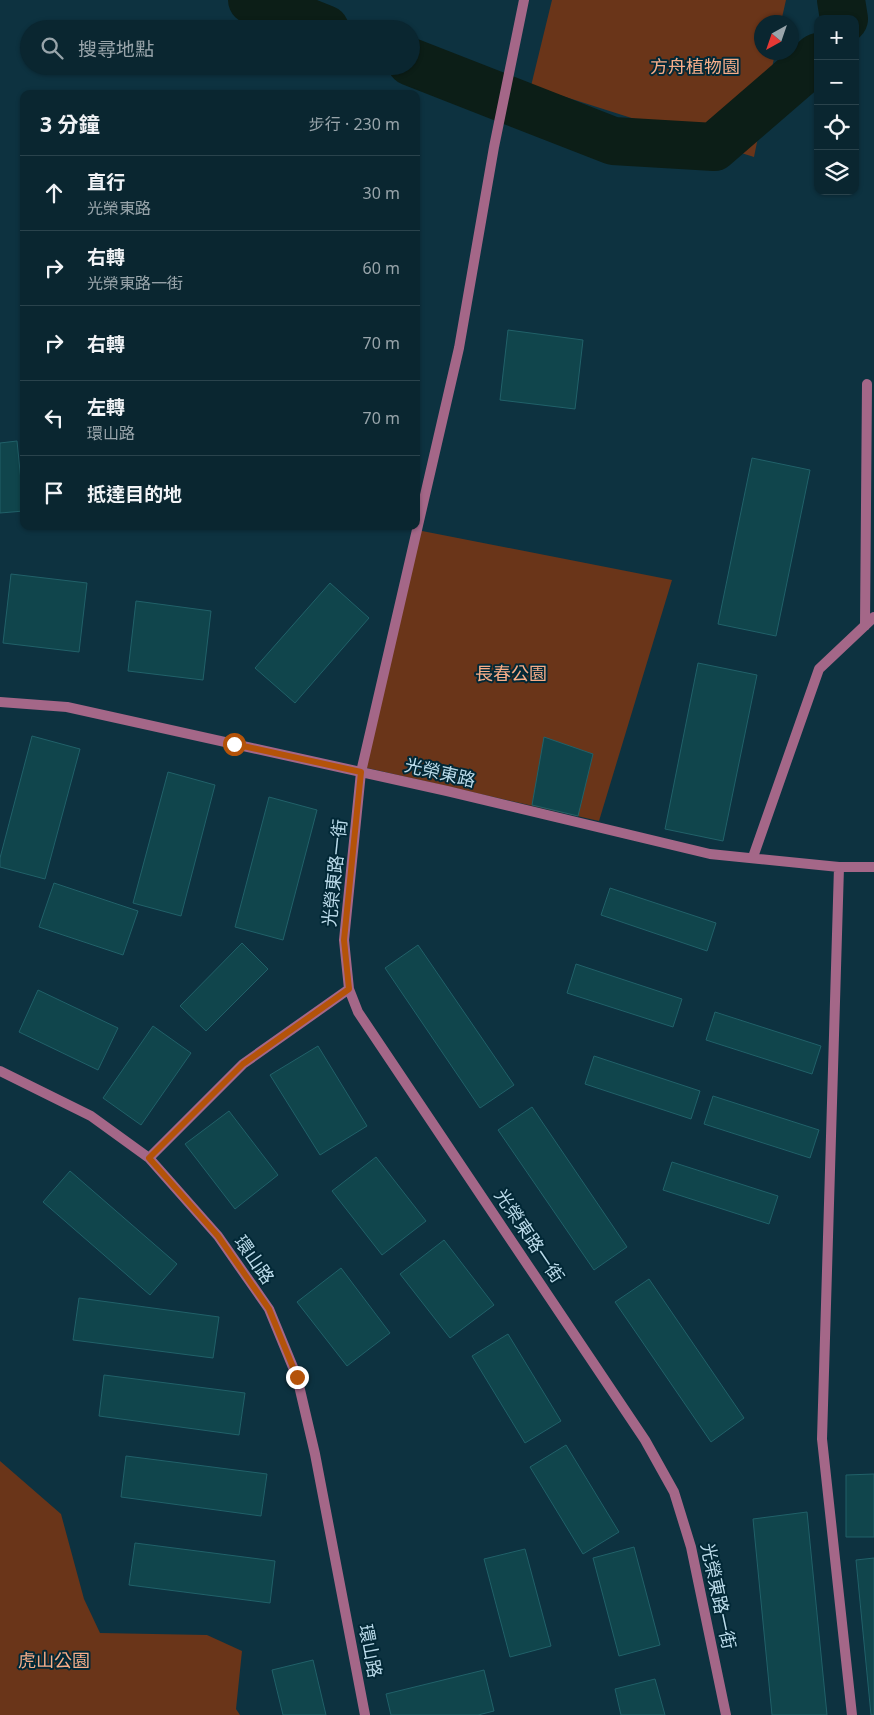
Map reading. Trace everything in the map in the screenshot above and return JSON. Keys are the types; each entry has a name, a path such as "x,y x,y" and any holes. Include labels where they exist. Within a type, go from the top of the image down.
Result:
{"street":[{"name":"光榮東路一街","path":"420,517 459,348 494,147 524,0"},
{"path":"865,626 867,384"},
{"name":"光榮東路一街","path":"417,530 361,772 344,940 349,989 358,1012 645,1440 674,1492 691,1547 726,1715"},
{"path":"753,857 819,668 874,617"},
{"name":"光榮東路","path":"0,702 67,707 361,772 710,854 839,867 874,867"},
{"path":"839,867 822,1439 852,1715"},
{"path":"149,1158 243,1064 349,989"},
{"name":"環山路","path":"0,1071 91,1116 149,1158 218,1236 269,1309 297,1377 316,1454 365,1715"}],"green space":[{"name":"方舟植物園","path":"552,0 786,0 783,15 754,15 754,60 774,60 754,157 531,86"},
{"name":"長春公園","path":"417,530 672,580 599,821 363,767"},
{"name":"虎山公園","path":"0,1461 61,1514 84,1599 100,1633 207,1635 242,1651 236,1709 240,1715 0,1715"}],"building":[{"path":"508,330 583,340 575,409 500,400"},
{"path":"17,441 20,471 20,511 0,513 0,443"},
{"path":"752,458 810,470 776,636 718,624"},
{"path":"11,574 87,583 79,652 3,643"},
{"path":"330,583 369,618 295,703 255,668"},
{"path":"136,601 211,611 203,680 128,671"},
{"path":"698,663 757,675 723,841 665,829"},
{"path":"32,736 80,749 45,879 0,867 0,858"},
{"path":"544,737 593,754 578,816 532,805"},
{"path":"168,772 215,785 181,916 133,903"},
{"path":"269,797 317,810 283,940 235,927"},
{"path":"54,883 138,911 123,955 39,927"},
{"path":"610,888 716,923 707,951 601,915"},
{"path":"242,943 268,969 206,1031 180,1006"},
{"path":"418,945 514,1085 480,1108 385,968"},
{"path":"576,964 682,999 673,1027 567,993"},
{"path":"38,990 118,1028 98,1070 19,1032"},
{"path":"715,1012 821,1046 812,1074 706,1040"},
{"path":"153,1026 191,1053 141,1125 103,1098"},
{"path":"318,1046 367,1126 320,1155 270,1075"},
{"path":"594,1056 700,1091 691,1119 585,1084"},
{"path":"713,1096 819,1130 810,1158 704,1124"},
{"path":"532,1107 627,1247 594,1270 498,1130"},
{"path":"229,1111 278,1175 235,1209 185,1144"},
{"path":"376,1157 426,1221 382,1255 332,1191"},
{"path":"672,1162 778,1196 769,1224 663,1190"},
{"path":"70,1171 177,1264 150,1295 43,1202"},
{"path":"444,1240 494,1305 450,1338 400,1274"},
{"path":"341,1268 390,1333 347,1366 297,1302"},
{"path":"649,1279 744,1418 711,1442 615,1302"},
{"path":"79,1298 219,1317 213,1358 73,1340"},
{"path":"508,1334 561,1421 525,1443 472,1356"},
{"path":"104,1375 245,1393 239,1435 99,1416"},
{"path":"566,1445 619,1532 583,1554 530,1467"},
{"path":"126,1456 267,1474 261,1516 121,1497"},
{"path":"874,1474 874,1537 846,1537 846,1475"},
{"path":"807,1512 827,1715 772,1715 753,1519"},
{"path":"135,1543 275,1561 270,1603 129,1585"},
{"path":"634,1547 660,1645 619,1656 593,1558"},
{"path":"525,1549 551,1646 510,1657 484,1559"},
{"path":"874,1558 874,1715 871,1715 856,1560"},
{"path":"313,1660 326,1715 283,1715 272,1670"},
{"path":"484,1670 494,1711 478,1715 391,1715 386,1694"},
{"path":"655,1679 665,1715 621,1715 615,1689"}],"waterway":[{"path":"252,0 302,20"},
{"path":"841,0 843,15"},
{"path":"420,66 613,141 714,147 815,60"}],"route":[{"path":"234,744 361,772 344,940 349,989 243,1064 149,1158 218,1236 269,1309 297,1377"}]}
